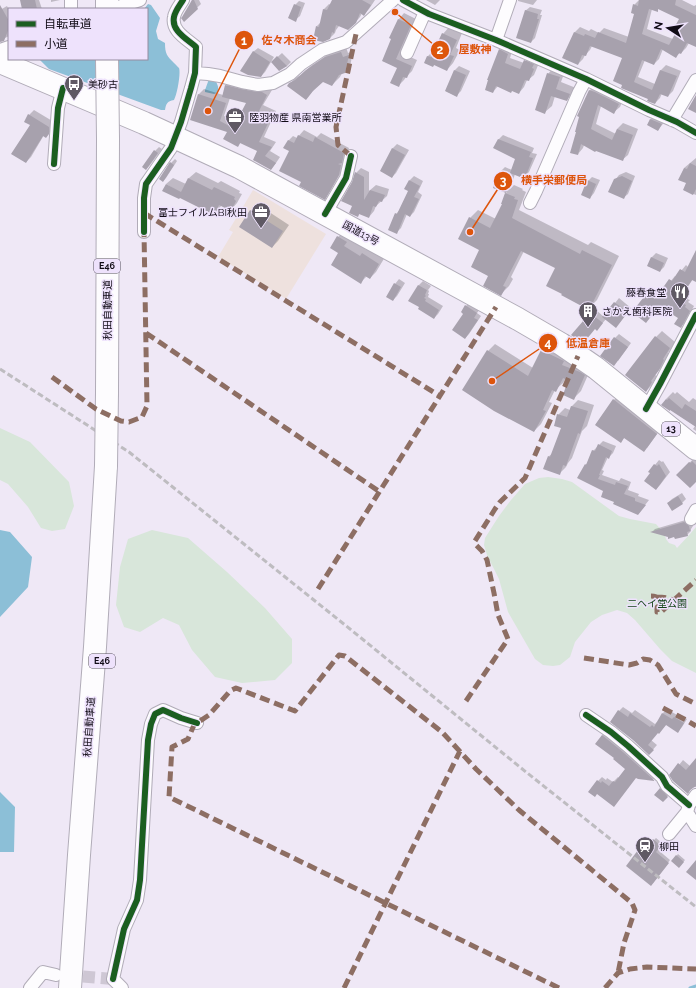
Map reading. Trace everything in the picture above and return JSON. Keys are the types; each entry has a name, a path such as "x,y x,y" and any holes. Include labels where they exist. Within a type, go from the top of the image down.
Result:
{"highway":[{"name":"秋田自動車道","path":"86,988 95,848 103,644 107,393 107,60"},
{"name":"国道13号","path":"0,62 63,88 239,167 518,319 561,344 596,368 696,449"},
{"name":"秋田自動車道","path":"63,981 79,855 95,647 106,466"}],"street":[{"path":"115,8 140,0"},
{"path":"144,232 144,198 146,184 171,148 195,73 196,46 175,29 173,19 183,0"},
{"path":"195,73 220,76 258,85 273,83 290,74 301,64 322,50 346,42 393,0"},
{"path":"403,0 426,12 496,40 586,79 696,133"},
{"path":"496,40 510,0"},
{"path":"407,53 426,12"},
{"path":"530,203 586,79"},
{"path":"672,120 696,80"},
{"path":"54,164 58,108 63,88"},
{"path":"325,214 346,178 351,156"},
{"path":"646,408 696,315"},
{"path":"122,988 113,979 124,929 137,900 140,880 148,740 151,724 155,714 163,710 197,723"},
{"path":"586,715 628,746 662,777 667,786 691,804 696,826"},
{"path":"668,834 691,804"},
{"path":"30,988 43,972 63,981"}],"shaded area":[{"path":"253,190 326,234 286,299 218,257 233,232 229,230"}],"green space":[{"path":"0,428 30,442 69,482 74,506 65,529 52,531 41,528 28,507 8,484 0,480"},
{"name":"二ヘイ堂公園","path":"548,477 572,482 619,516 656,524 664,533 669,543 675,545 677,548 696,527 696,673 672,661 635,620 627,613 617,610 602,615 591,622 575,642 570,657 560,665 543,665 535,659 508,612 499,579 487,555 484,545 485,538 499,516 525,484 539,478"},
{"path":"152,530 188,538 265,608 292,639 292,663 275,680 242,683 215,677 192,650 179,625 163,618 140,632 124,627 116,605 120,567 128,539"}],"water":[{"path":"148,4 151,5 160,18 156,31 158,39 165,43 165,50 167,54 179,68 178,84 174,100 167,103 165,110 161,110 49,69 40,60 148,60 148,8 145,8"},
{"path":"214,78 218,87 217,93 214,94 205,92 209,79"},
{"path":"0,530 10,532 32,557 28,587 0,617"},
{"path":"0,792 15,807 14,852 0,852"}],"building":[{"path":"20,0 35,0 37,8 22,8"},
{"path":"192,0 194,0 198,9 184,22 181,18"},
{"path":"332,0 362,0 371,5 364,16 360,13 356,23 348,30 336,25 334,33 332,32 330,39 323,42 313,40 316,26 319,27 323,9 327,10"},
{"path":"639,0 676,0 675,5 696,15 696,47 687,43 681,54 679,53 676,58 661,49 654,65 642,60 634,82 652,90 660,70 677,76 668,97 660,94 655,104 647,101 648,99 621,88 622,85 613,81 622,58 590,46 586,56 582,55 578,65 562,58 574,32 595,38 598,32 626,43 634,14 631,13 633,4 638,6","holes":["649,9 658,12 658,9 679,19 673,30 676,32 669,45 642,34"]},
{"path":"294,4 301,7 296,22 288,18"},
{"path":"0,5 8,19 8,31 4,41 0,42"},
{"path":"525,10 538,14 537,19 539,19 531,43 516,38"},
{"path":"398,19 411,25 396,59 412,66 407,78 403,77 399,87 390,83 397,68 382,61 391,39 389,38"},
{"path":"442,33 457,40 450,55 454,56 447,71 434,65 433,67 424,63 427,56 431,57"},
{"path":"499,49 508,54 505,63 520,69 524,60 534,64 532,68 534,69 529,81 525,80 519,94 512,91 511,93 496,86 493,93 485,90 487,80"},
{"path":"253,51 270,62 261,77 248,75 240,71"},
{"path":"341,52 343,57 349,55 345,73 339,75 332,86 323,82 306,100 287,86 325,57"},
{"path":"277,56 287,66 279,71 271,62"},
{"path":"454,70 466,75 457,97 445,91"},
{"path":"547,73 560,77 556,89 570,94 567,101 551,96 545,114 535,110"},
{"path":"225,85 262,92 267,95 259,111 271,117 259,142 272,147 265,156 276,163 271,170 253,160 257,151 240,143 238,147 223,139 227,132 190,120 198,94 226,103 220,121 233,128 246,103 222,97"},
{"path":"589,90 619,104 614,114 598,105 591,129 612,140 617,129 633,135 623,161 596,151 595,152 581,144 578,155 570,153 579,117 577,116"},
{"path":"696,95 696,113 688,109"},
{"path":"28,114 49,127 49,134 46,138 43,136 26,163 11,154 30,125 24,122"},
{"path":"650,119 662,124 658,131 647,125"},
{"path":"298,135 313,142 315,137 344,153 342,163 338,164 341,165 339,175 325,200 299,186 301,182 279,171 289,151 283,148 288,140 294,143"},
{"path":"498,139 531,152 529,157 533,158 525,178 510,173 515,159 493,148"},
{"path":"392,148 405,155 392,178 380,171"},
{"path":"154,150 158,153 146,170 142,167"},
{"path":"170,162 174,165 163,182 159,179"},
{"path":"690,163 696,166 696,189 693,195 683,190 686,183 678,180 684,168 687,169"},
{"path":"500,171 513,176 506,193 493,188"},
{"path":"355,172 364,177 364,200 370,190 385,195 382,202 379,201 376,207 373,206 369,218 359,214 358,217 349,213 352,206 341,201 352,182"},
{"path":"622,176 632,181 624,199 608,192 614,179"},
{"path":"188,178 212,190 214,187 235,197 234,199 236,201 231,211 219,205 214,215 162,191 166,184 181,192"},
{"path":"409,180 420,186 414,197 419,199 410,217 405,214 397,234 388,230 395,213 397,214 408,191 404,189"},
{"path":"587,180 596,184 590,199 581,195"},
{"path":"505,193 515,197 514,199 518,200 512,218 580,254 582,250 612,265 589,310 546,286 555,268 521,251 503,286 506,287 501,296 483,286 488,276 471,267 479,250 458,239 469,217 490,228 502,204"},
{"name":"富士フイルムBI秋田","path":"250,210 283,231 272,248 239,227"},
{"path":"337,236 347,242 344,246 360,256 362,253 379,264 370,279 365,276 361,284 331,265 338,253 330,248"},
{"path":"696,250 696,282 692,280 679,299 685,302 685,307 690,311 681,328 674,324 678,318 659,306 646,323 632,312 647,293 655,299 669,279 672,281 680,269 685,272"},
{"path":"651,257 664,263 660,272 647,266"},
{"path":"394,283 401,287 393,301 386,297"},
{"path":"418,285 427,290 424,298 426,299 425,301 439,310 434,319 418,309 419,307 408,301"},
{"path":"614,302 628,312 616,328 602,317"},
{"path":"465,305 477,313 474,318 478,320 465,339 452,330 463,314 461,312"},
{"name":"さかえ歯科医院","path":"590,313 603,323 597,331 595,329 582,343 571,335"},
{"path":"655,336 670,348 646,392 625,375"},
{"path":"614,337 628,347 614,366 600,356"},
{"path":"487,350 528,376 541,350 564,361 562,365 585,375 574,400 563,395 568,380 563,378 556,392 552,390 543,410 546,411 534,432 494,411 462,390"},
{"path":"669,398 682,409 685,404 696,411 696,427 661,405 666,399 667,400"},
{"path":"613,399 657,434 644,452 624,438 621,443 595,425"},
{"path":"571,406 588,411 566,466 563,465 560,475 543,469 548,456 550,457 561,428 554,426 557,414 567,417"},
{"path":"598,444 612,451 609,459 606,457 598,479 615,485 616,482 628,486 624,494 635,498 635,501 646,505 638,515 601,497 603,491 577,478 585,464 586,465 592,450 595,451"},
{"path":"692,461 696,465 696,482 690,488 676,475 689,462 691,463"},
{"path":"654,464 657,466 659,464 666,476 656,490 644,481"},
{"path":"678,496 683,504 672,511 667,503"},
{"path":"684,522 689,526 690,531 687,532 688,536 668,539 668,537 650,532"},
{"path":"618,710 628,717 630,713 650,727 652,725 654,727 662,713 672,719 674,717 684,723 678,733 666,725 648,745 654,750 649,755 610,722"},
{"path":"602,735 655,781 636,778 614,807 597,794 595,797 588,792 597,780 601,783 602,781 609,786 613,781 615,782 625,769 613,759 614,758 595,744"},
{"path":"696,758 696,786 690,790 688,794 673,781 669,775 678,763 686,770"},
{"path":"660,788 668,797 663,802 654,795"},
{"path":"653,839 661,846 656,852 669,863 651,886 626,866 644,842 648,845"},
{"path":"676,855 684,862 679,868 671,861"},
{"path":"696,860 696,880 686,872"}],"waterway":[{"path":"690,988 696,986"}],"tunnel":[{"path":"65,975 113,979"}],"railway":[{"path":"0,369 129,452 696,907"}],"marked path":[{"path":"351,156 338,145 336,127 356,34"},
{"path":"144,213 440,396"},
{"path":"52,377 96,409 121,421 129,422 142,417 147,406 144,232"},
{"path":"318,589 496,307"},
{"path":"146,333 380,492"},
{"path":"466,701 508,639 498,615 487,560 482,551 476,545 475,541 500,502 525,478 578,356"},
{"path":"651,596 654,596 661,601 657,607 657,612 661,612 696,580"},
{"path":"656,597 668,598 674,601"},
{"path":"559,988 169,797 172,747 188,739 194,725 209,715 230,691 236,688 295,711 339,655 345,656 442,732 476,769 519,810 632,903 635,910 624,943 618,973"},
{"path":"584,658 629,665 637,663 643,659 650,660 658,665 676,694 696,704"},
{"path":"663,708 696,726"},
{"path":"344,988 460,751"},
{"path":"605,988 618,973 630,969 647,967 696,969"}],"cycle path":[{"path":"144,232 144,198 146,184 171,148 181,122 195,73 196,47 177,31 174,22 175,13 183,0"},
{"path":"403,0 429,14 496,40 586,79 677,122 696,133"},
{"path":"54,164 58,108 63,88"},
{"path":"325,214 346,178 351,156"},
{"path":"646,409 696,315"},
{"path":"113,979 124,929 137,900 140,880 148,740 151,724 155,714 163,710 197,723"},
{"path":"586,715 628,746 662,777 667,786 689,805"}],"place":[{"name":"屋敷神","path":"395,12"},
{"name":"美砂古","path":"74,101"},
{"name":"佐々木商会","path":"208,111"},
{"name":"陸羽物産 県南営業所","path":"235,134"},
{"name":"富士フイルムBI秋田","path":"261,229"},
{"name":"横手栄郵便局","path":"470,232"},
{"name":"藤春食堂","path":"680,309"},
{"name":"さかえ歯科医院","path":"588,328"},
{"name":"低温倉庫","path":"492,381"},
{"name":"柳田","path":"645,863"}]}
